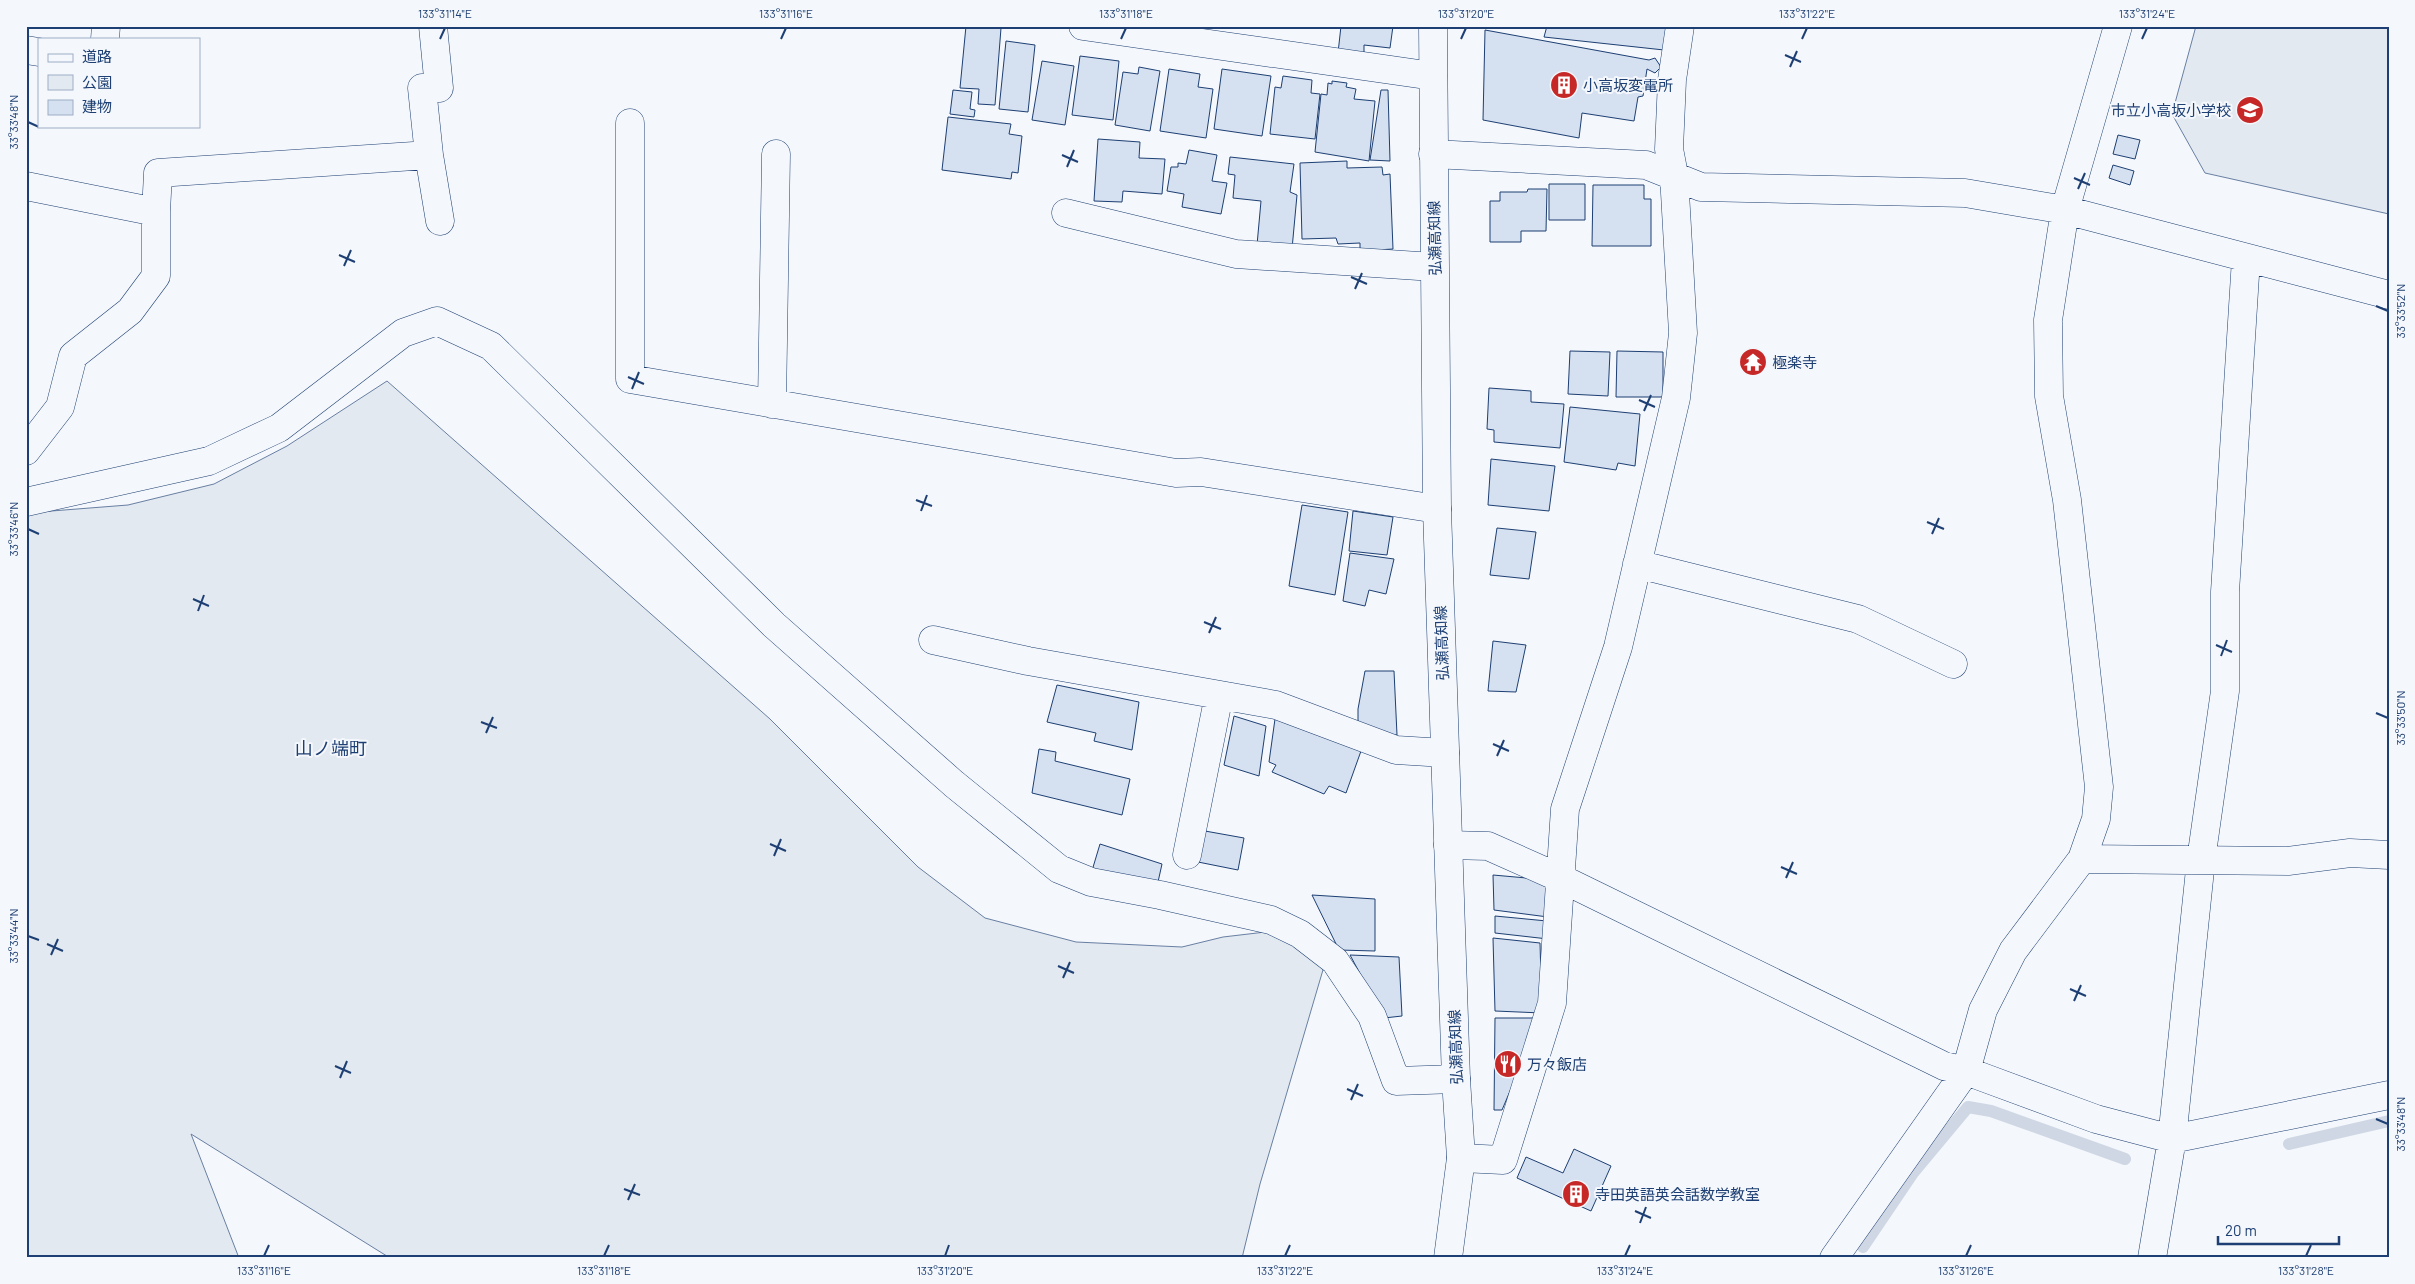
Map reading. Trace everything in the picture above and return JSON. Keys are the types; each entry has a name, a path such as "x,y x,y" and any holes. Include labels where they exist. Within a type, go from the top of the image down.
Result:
{"street":[{"path":"434,26 439,88 422,88 429,155 440,221"},
{"path":"1083,26 1433,76"},
{"name":"弘瀬高知線","path":"1433,26 1436,508 1456,1080 1461,1158 1448,1258"},
{"path":"1461,1158 1503,1160 1552,1002 1565,809 1618,647 1676,398 1683,333 1674,175 1669,149 1672,80 1680,26"},
{"path":"1834,1258 1966,1071 1983,1010 2013,951 2082,859 2096,819 2100,787 2067,500 2049,396 2048,320 2066,210 2118,26"},
{"path":"630,123 630,379 1176,473 1201,472 1436,508"},
{"path":"772,404 776,154"},
{"path":"1433,154 1646,165 1674,175 1701,188 1965,193 2066,210 2246,259 2389,295"},
{"path":"26,450 60,407 73,356 130,311 156,276 158,173 429,155"},
{"path":"26,186 156,212"},
{"path":"1066,214 1236,254 1434,267"},
{"path":"2152,1258 2172,1139 2201,860 2225,691 2225,592 2246,259"},
{"path":"26,502 209,461 279,428 404,333 437,321 491,346 774,626 954,784 1059,869 1090,882 1160,895 1271,920 1300,934 1335,961 1358,992 1372,1016 1396,1081 1456,1080"},
{"path":"1637,564 1858,619 1953,664"},
{"path":"933,640 1028,662 1276,706 1396,750 1445,753"},
{"path":"1187,855 1219,695"},
{"path":"1448,845 1488,846 1560,878 1944,1066 1966,1071 2096,1118 2172,1139 2389,1095"},
{"path":"2082,859 2288,860 2350,853 2389,855"}],"green space":[{"path":"2196,26 2389,26 2389,214 2205,173 2172,114"},
{"path":"387,381 770,719 918,867 985,918 1076,942 1182,947 1223,937 1274,931 1325,963 1260,1184 1242,1258 390,1258 191,1134 239,1258 26,1258 26,513 128,505 214,484 287,446"}],"building":[{"path":"966,26 1001,28 995,105 978,104 979,89 960,88"},
{"path":"1341,26 1393,26 1390,48 1364,45 1364,55 1338,53"},
{"path":"1547,26 1667,26 1664,50 1544,37"},
{"name":"小高坂変電所","path":"1485,30 1649,60 1655,58 1661,67 1655,73 1647,69 1643,96 1638,97 1634,121 1582,113 1579,138 1483,120"},
{"path":"1006,41 1035,45 1028,112 999,109"},
{"path":"1080,56 1119,61 1113,120 1072,115"},
{"path":"1042,61 1074,66 1065,125 1032,120"},
{"path":"1139,67 1160,71 1150,131 1115,125 1123,72 1138,74"},
{"path":"1169,69 1200,74 1198,87 1213,89 1206,138 1160,131"},
{"path":"1222,69 1271,76 1262,136 1214,129"},
{"path":"1283,76 1312,80 1311,93 1320,94 1315,139 1270,134 1275,87 1281,88"},
{"path":"1332,81 1347,83 1346,87 1356,89 1354,99 1375,101 1369,161 1315,152 1321,94 1327,95 1328,83 1332,84"},
{"path":"953,90 972,92 970,109 975,110 974,117 950,114"},
{"path":"1381,90 1388,90 1390,161 1370,160"},
{"path":"948,117 1011,124 1009,134 1022,136 1018,173 1012,172 1011,179 942,170"},
{"path":"2118,135 2140,140 2135,159 2113,154"},
{"path":"1098,139 1140,142 1139,158 1165,159 1162,194 1123,191 1122,202 1094,201"},
{"path":"1189,150 1217,155 1212,181 1227,183 1221,214 1182,207 1184,194 1167,191 1171,167 1178,167 1178,163 1186,164"},
{"path":"1230,157 1294,164 1290,192 1297,195 1292,249 1257,245 1261,201 1233,198 1235,175 1228,174"},
{"path":"1347,161 1347,168 1382,167 1383,175 1390,174 1393,249 1360,251 1360,243 1338,244 1336,238 1302,239 1300,163"},
{"path":"2113,165 2134,171 2130,185 2109,178"},
{"path":"1549,184 1585,184 1585,220 1549,220"},
{"path":"1593,185 1644,185 1644,199 1651,199 1651,246 1592,246"},
{"path":"1528,189 1547,189 1546,231 1521,231 1521,242 1490,242 1490,201 1500,201 1500,192 1527,192"},
{"path":"1570,351 1610,352 1608,396 1568,394"},
{"path":"1617,351 1663,352 1663,397 1616,397"},
{"path":"1489,388 1531,391 1531,402 1564,404 1560,448 1494,442 1494,430 1487,429"},
{"path":"1570,407 1640,414 1635,466 1618,463 1616,470 1564,462"},
{"path":"1491,459 1555,466 1549,511 1488,505"},
{"path":"1302,505 1348,512 1335,595 1289,586"},
{"path":"1353,511 1393,517 1387,555 1349,551"},
{"path":"1497,528 1536,532 1529,579 1490,575"},
{"path":"1350,553 1394,559 1386,594 1369,590 1365,606 1343,601"},
{"path":"1493,641 1526,645 1516,692 1488,691"},
{"path":"1365,671 1394,671 1397,735 1378,736 1358,729 1358,709"},
{"path":"1057,685 1139,702 1132,750 1094,741 1096,733 1047,722"},
{"path":"1234,716 1266,726 1259,776 1224,765"},
{"path":"1275,719 1361,751 1346,793 1329,786 1324,794 1272,772 1276,765 1269,762"},
{"path":"1039,749 1056,752 1055,761 1130,779 1122,815 1032,793"},
{"path":"1205,831 1244,838 1238,870 1198,862"},
{"path":"1100,844 1162,864 1156,891 1091,874"},
{"path":"1493,875 1549,880 1548,917 1494,910"},
{"path":"1312,895 1375,899 1375,951 1339,950"},
{"path":"1495,916 1547,921 1548,939 1495,933"},
{"path":"1493,938 1540,943 1542,1013 1495,1011"},
{"path":"1350,955 1399,957 1402,1016 1384,1018"},
{"name":"万々飯店","path":"1495,1018 1541,1018 1502,1110 1494,1110"},
{"name":"寺田英語英会話数学教室","path":"1574,1149 1611,1166 1591,1211 1517,1178 1526,1157 1563,1173"}],"waterway":[{"path":"1863,1247 1913,1173 1968,1107 1991,1111 2125,1159"},
{"path":"2289,1144 2389,1121"}],"place":[{"name":"小高坂変電所","path":"1564,85"},
{"name":"市立小高坂小学校","path":"2250,110"},
{"name":"極楽寺","path":"1753,362"},
{"name":"万々飯店","path":"1508,1064"},
{"name":"寺田英語英会話数学教室","path":"1576,1194"}],"district":[{"name":"山ノ端町","path":"331,748"}]}
